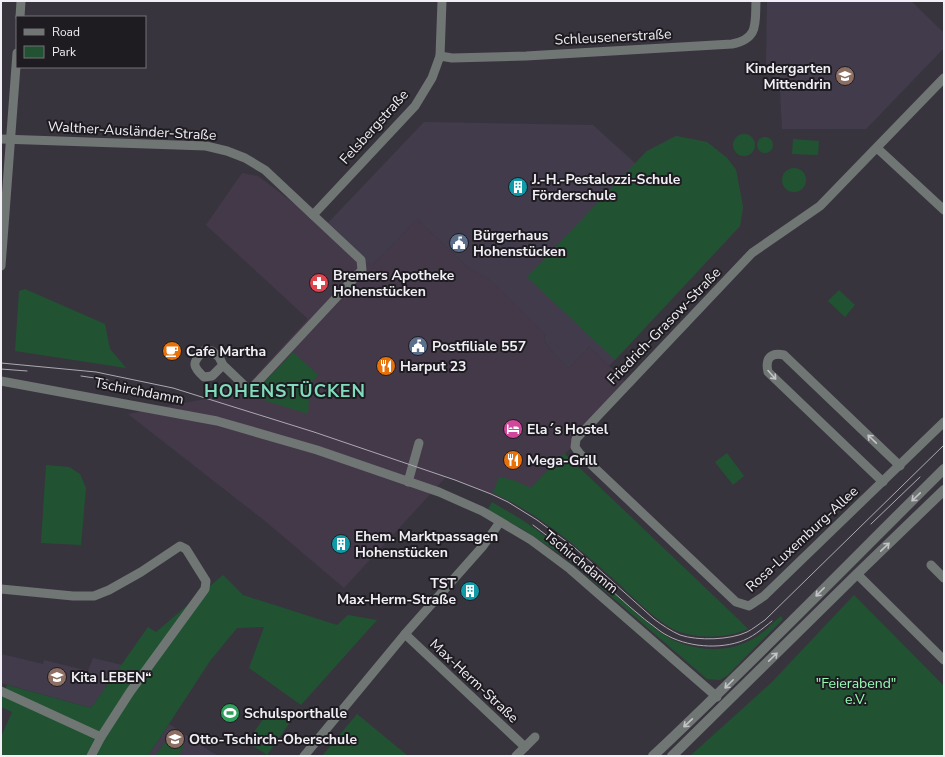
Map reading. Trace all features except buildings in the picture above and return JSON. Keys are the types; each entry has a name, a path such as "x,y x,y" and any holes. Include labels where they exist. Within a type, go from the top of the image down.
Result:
{"street":[{"path":"20,16 21,1"},
{"name":"Felsbergstraße","path":"313,215 415,106 432,78 440,56 442,1"},
{"name":"Schleusenerstraße","path":"440,56 452,58 526,56 732,44 742,42 748,38 755,28 756,1"},
{"path":"1,266 16,67"},
{"name":"Friedrich-Grasow-Straße","path":"736,602 580,454 575,447 576,439 752,253 820,206 944,78"},
{"name":"Walther-Ausländer-Straße","path":"1,139 206,146 227,151 245,158 265,170 361,260 362,270 251,389 247,388 223,365"},
{"path":"877,148 944,210"},
{"path":"883,482 768,372 766,365 769,358 777,354 784,355 900,466"},
{"name":"Tschirchdamm","path":"1,381 217,421 317,450 438,492 482,511 531,540 570,569 717,697"},
{"name":"Rosa-Luxemburg-Allee","path":"736,602 749,606 764,596 944,422"},
{"path":"408,482 419,443"},
{"path":"653,756 717,697 944,469"},
{"path":"672,756 944,490"},
{"path":"304,756 405,634 466,566 500,522"},
{"path":"1,589 73,596 94,596 109,590 180,546 186,549 206,581 205,589 130,692 101,737 91,756"},
{"path":"848,564 944,660"},
{"path":"931,565 944,578"},
{"name":"Max-Herm-Straße","path":"405,634 525,747"},
{"path":"1,691 101,737"},
{"path":"717,697 725,704"},
{"path":"516,756 535,737"}],"shaded area":[{"name":"Kindergarten Mittendrin","path":"767,1 911,1 944,33 944,48 866,129 782,129 780,90 766,63"},
{"path":"424,122 593,125 635,163 647,151 676,136 707,142 727,158 736,170 743,207 740,226 609,366 589,347 569,368 553,352 544,340 545,335 490,280 470,269 417,219 374,264 363,262 324,227"},
{"path":"242,173 258,176 374,264 417,219 470,269 490,280 545,335 544,340 553,352 569,368 589,347 630,386 517,504 446,477 344,588 265,521 128,414 241,392 308,319 206,225"},
{"name":"Kita LEBEN“","path":"1,654 43,664 44,660 88,671 93,658 122,665 91,708 1,683"},
{"name":"Otto-Tschirch-Oberschule","path":"169,724 213,753 220,756 148,756"}],"green space":[{"path":"744,134 752,137 755,145 752,153 744,156 736,153 733,145 736,137"},
{"path":"676,136 707,142 727,158 736,170 743,207 740,226 615,360 527,277 647,151"},
{"path":"765,137 771,139 773,145 771,151 765,153 759,151 757,145 759,139"},
{"path":"793,139 819,141 818,155 792,154"},
{"path":"794,168 803,171 806,180 803,189 794,192 785,189 782,180 785,171"},
{"path":"25,289 105,324 110,349 126,368 15,351 19,291"},
{"path":"839,290 855,305 845,317 828,301"},
{"path":"293,352 318,375 310,384 308,414 251,396"},
{"path":"564,453 748,629 723,636 697,636 680,632 664,624 604,570 559,533 527,511 493,493 499,477 513,480 531,488"},
{"path":"727,453 744,476 733,485 715,462"},
{"path":"46,465 69,467 80,474 86,488 81,545 41,543"},
{"path":"492,502 524,521 549,539 657,630 678,642 702,648 727,648 739,645 755,638 781,616 783,619 728,675 720,680 707,679 569,560 524,530 488,510"},
{"path":"223,575 243,595 337,625 348,615 377,620 301,705 249,668 264,627 237,628 210,661 148,756 1,756 1,737 12,712 1,707 1,688 5,690 7,685 91,708 148,627 156,632"},
{"name":"\"Feierabend\" e.V.","path":"854,595 944,686 944,756 690,756 772,682"},
{"path":"271,708 291,721 267,755 247,742"},
{"path":"357,714 408,756 322,756"},
{"path":"169,737 177,737 184,742 184,746 179,756 155,756"}],"tram line":[{"path":"1,363 96,372 173,388 314,432 455,480 491,494 508,502 537,520 575,548 654,619 670,630 687,637 705,639 740,635 749,631 765,620 944,445"},
{"path":"1,369 27,371"},
{"path":"81,376 108,380"},
{"path":"871,524 920,477"},
{"path":"533,525 576,559 630,607 668,636 698,645 719,646 739,642 748,638 772,621"}],"place":[{"name":"Kindergarten Mittendrin","path":"845,76"},
{"name":"J.-H.-Pestalozzi-Schule Förderschule","path":"518,187"},
{"name":"Bürgerhaus Hohenstücken","path":"459,243"},
{"name":"Bremers Apotheke Hohenstücken","path":"319,283"},
{"name":"Postfiliale 557","path":"418,346"},
{"name":"Cafe Martha","path":"172,351"},
{"name":"Harput 23","path":"386,366"},
{"name":"Ela´s Hostel","path":"513,429"},
{"name":"Mega-Grill","path":"513,460"},
{"name":"Ehem. Marktpassagen Hohenstücken","path":"341,544"},
{"name":"TST Max-Herm-Straße","path":"470,591"},
{"name":"Kita LEBEN“","path":"57,677"},
{"name":"Schulsporthalle","path":"230,713"},
{"name":"Otto-Tschirch-Oberschule","path":"175,739"}],"district":[{"name":"HOHENSTÜCKEN","path":"285,391"}]}
